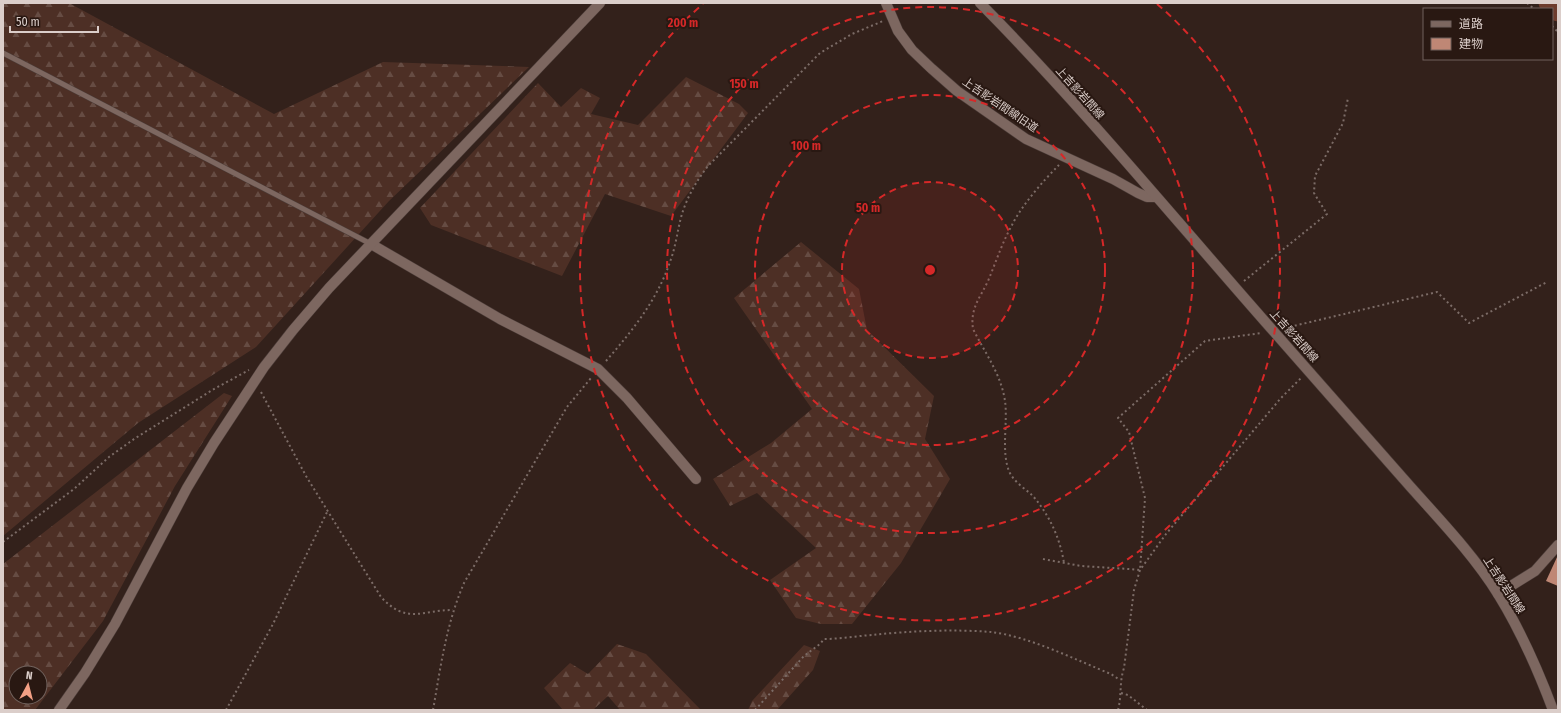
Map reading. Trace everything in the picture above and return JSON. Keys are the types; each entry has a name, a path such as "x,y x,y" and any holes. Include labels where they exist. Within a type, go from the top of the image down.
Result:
{"street":[{"path":"59,710 86,673 115,624 186,488 264,367 308,312 600,3"},
{"name":"上吉影岩間線旧道","path":"886,3 898,30 912,50 957,91 1026,139 1113,179 1147,197 1156,198"},
{"name":"上吉影岩間線","path":"980,3 1061,89 1455,536 1498,594 1526,643 1554,710"},
{"path":"372,244 500,319 598,369 636,409 696,479"},
{"path":"1498,594 1534,571 1558,545"}],"lane":[{"path":"3,53 372,244"}],"path":[{"path":"433,710 448,626 464,583 567,407 630,333 651,303 671,259 684,209 697,180 708,166 820,53 852,34 892,19"},
{"path":"1235,288 1327,214 1314,193 1315,176 1343,123 1348,98"},
{"path":"1064,563 1050,520 1032,496 1009,471 1003,389 997,371 973,329 972,321 973,311 1013,223 1024,206 1065,157"},
{"path":"1118,710 1121,693 1120,680 1124,668 1134,590 1140,570 1145,498 1129,432 1118,418 1205,341 1273,331 1437,292 1469,323 1547,282"},
{"path":"3,542 74,489 109,457 134,439 246,370 264,367"},
{"path":"1140,570 1166,534 1211,480 1282,398 1308,371"},
{"path":"253,384 264,396 280,429 381,597 390,607 401,612 411,614 453,610"},
{"path":"226,710 273,624 328,510"},
{"path":"1043,558 1082,566 1129,568 1140,570"},
{"path":"756,710 804,656 820,644 824,639 842,639 872,635 917,632 992,632 1014,637 1047,648 1111,674 1120,680"},
{"path":"1121,693 1128,695 1147,710"}],"green space":[{"path":"3,3 69,3 274,114 383,62 529,67 389,201 256,347 138,423 3,536"},
{"path":"686,77 739,104 748,113 671,216 605,194 562,276 431,225 420,208 538,83 561,107 581,88 600,98 591,114 638,125"},
{"path":"801,242 859,289 867,330 934,396 925,439 950,479 901,563 852,624 821,624 796,618 770,580 816,548 757,493 730,506 713,479 771,443 812,409 734,298"},
{"path":"224,393 232,396 175,486 103,621 48,693 48,665 8,665 8,705 39,705 35,710 3,710 3,564"},
{"path":"617,644 646,654 701,710 620,710 608,696 593,710 563,710 544,688 570,663 588,674"},
{"path":"804,645 820,651 813,670 777,710 748,710 752,701"}],"building":[{"path":"1558,555 1558,586 1546,581"}],"waterway":[{"path":"1549,3 1558,11"}]}
